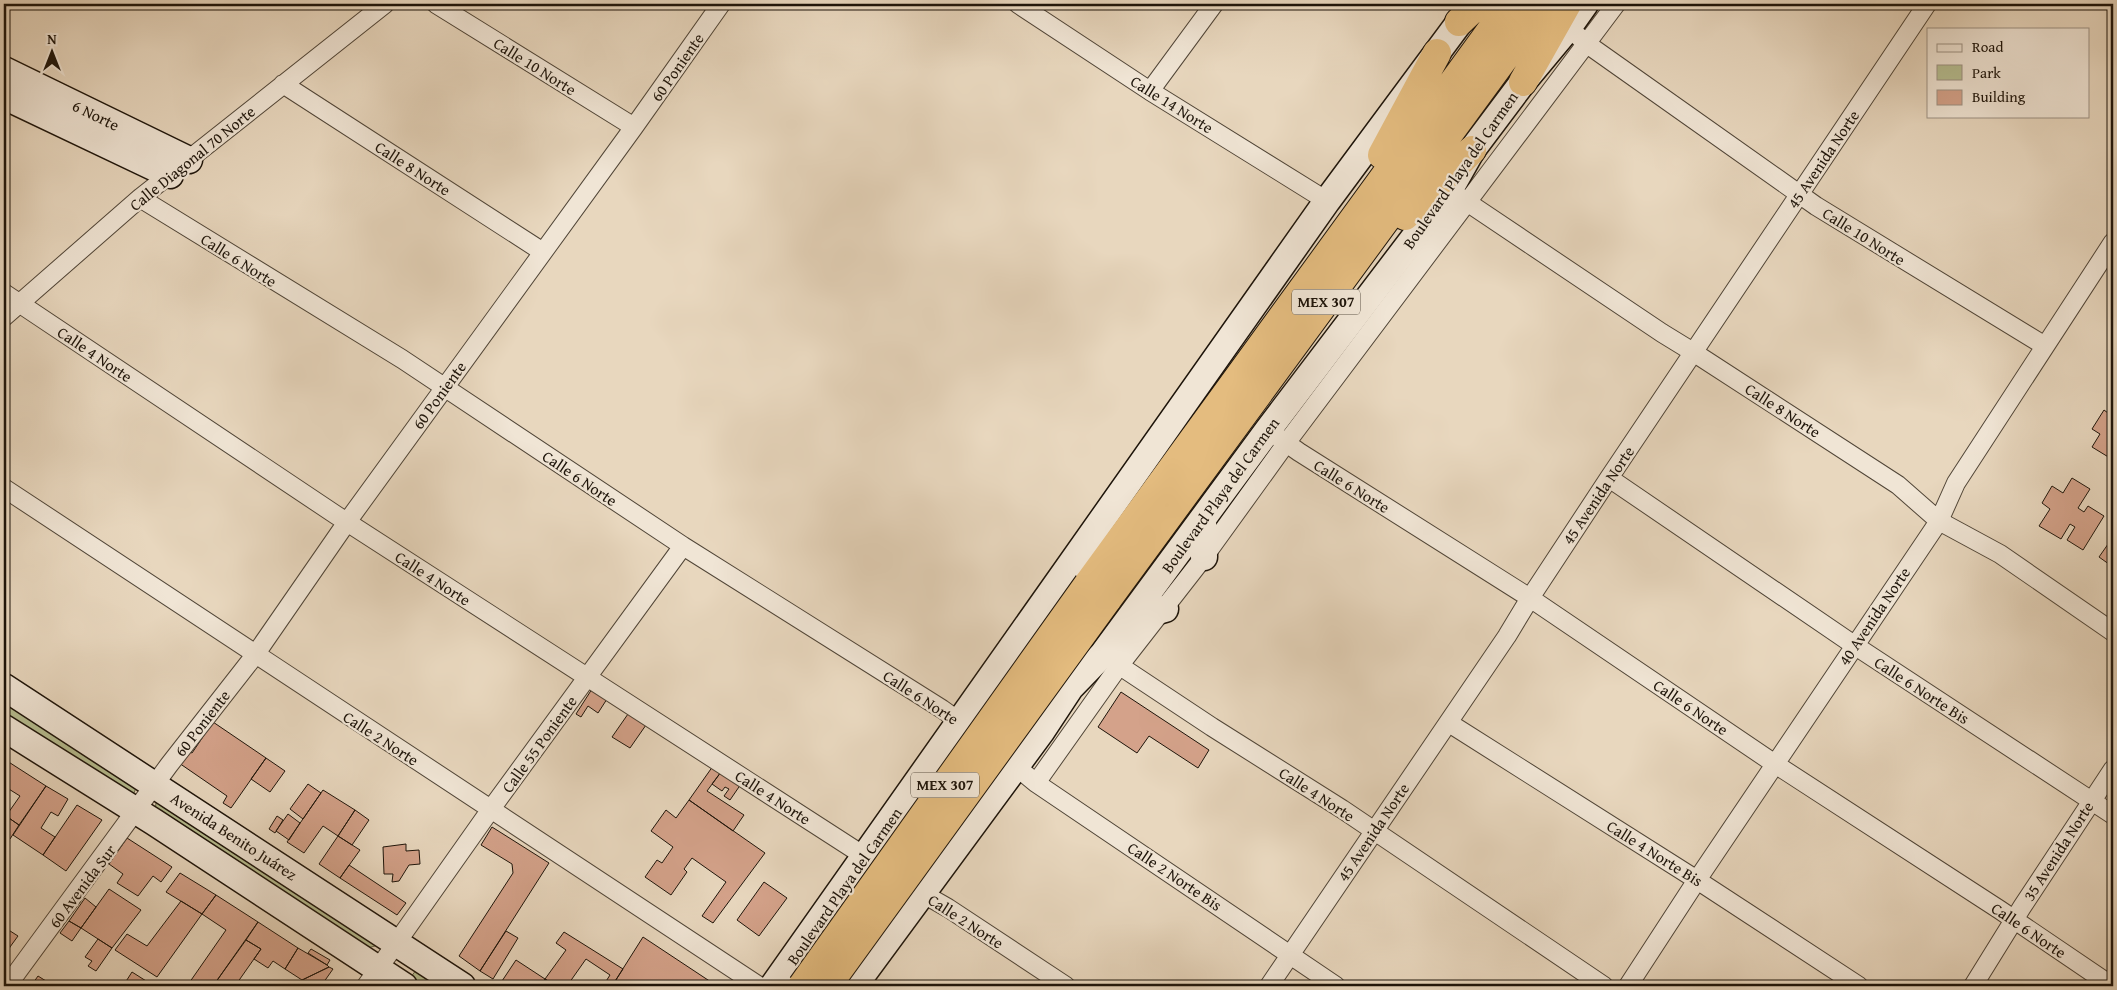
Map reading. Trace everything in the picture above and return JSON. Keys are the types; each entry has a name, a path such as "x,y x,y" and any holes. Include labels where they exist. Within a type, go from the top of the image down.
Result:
{"highway":[{"path":"1466,13 1478,4"},
{"name":"MEX 307","path":"827,986 1334,245 1510,4"},
{"name":"MEX 307","path":"802,986 1098,592 1347,274 1544,4"},
{"path":"1523,82 1574,25"},
{"path":"1334,245 1437,52"},
{"path":"1347,274 1472,150"}],"main road":[{"path":"1574,25 1585,4"},
{"name":"Boulevard Playa del Carmen","path":"773,986 866,857 1327,201 1466,13"},
{"name":"6 Norte","path":"4,70 180,167"},
{"name":"Boulevard Playa del Carmen","path":"854,986 1014,766 1041,732 1070,688 1111,660 1129,619 1203,519 1278,436 1458,196 1472,150 1523,82"},
{"path":"4,96 180,167"},
{"path":"1203,519 1204,558"},
{"path":"1129,619 1165,608"},
{"name":"Avenida Benito Juárez","path":"4,687 462,986"},
{"name":"Avenida Benito Juárez","path":"4,728 136,811 372,978 404,986"}],"street":[{"name":"Calle Diagonal 70 Norte","path":"4,317 140,198 385,4"},
{"name":"Calle 10 Norte","path":"436,4 634,127"},
{"name":"60 Poniente","path":"155,784 254,655 721,4"},
{"name":"Calle 14 Norte","path":"1018,4 1150,91 1327,201"},
{"path":"1150,91 1214,4"},
{"path":"1458,196 1574,25 1616,4"},
{"name":"45 Avenida Norte","path":"1269,986 1507,636 1609,478 1927,4"},
{"name":"Calle 10 Norte","path":"1574,25 1799,195 2045,346"},
{"name":"Calle 8 Norte","path":"283,84 543,252"},
{"name":"Calle 8 Norte","path":"1458,196 1662,333 1898,485 1939,521 2000,554 2113,632"},
{"name":"Calle 6 Norte","path":"140,198 402,359 683,546 960,721 1014,766"},
{"name":"40 Avenida Norte","path":"1628,986 1854,645 1939,521 1956,483 2113,242"},
{"name":"Calle 4 Norte","path":"4,293 587,679 866,857"},
{"path":"1036,782 1111,660 1165,608 1204,558 1278,436"},
{"name":"Calle 6 Norte","path":"1278,436 1305,456 1530,598 1775,764 2112,986"},
{"name":"Calle 6 Norte Bis","path":"1609,478 1854,645 2113,815"},
{"name":"Calle 2 Norte","path":"4,488 254,655 759,986"},
{"name":"Calle 55 Poniente","path":"372,978 491,810 683,546"},
{"name":"Calle 4 Norte","path":"1111,660 1374,831 1604,986"},
{"name":"Calle 4 Norte Bis","path":"1449,722 1859,986"},
{"name":"Calle 2 Norte Bis","path":"1014,766 1336,986"},
{"name":"35 Avenida Norte","path":"1973,986 2091,800 2113,769"},
{"name":"60 Avenida Sur","path":"7,986 155,784"},
{"name":"Calle 2 Norte","path":"866,857 1066,986"}],"green space":[{"path":"4,700 137,785 134,793 127,792 4,716"},
{"path":"162,799 375,938 375,946 367,948 155,811 156,803"},
{"path":"417,969 443,986 422,986 410,978"}],"building":[{"path":"2104,410 2112,416 2113,414 2113,453 2110,458 2092,447 2100,434 2092,429"},
{"path":"2072,478 2090,489 2078,508 2084,512 2088,506 2104,516 2083,550 2067,540 2075,527 2070,524 2061,539 2039,526 2050,509 2042,503 2052,486 2063,493"},
{"path":"2113,537 2113,567 2099,557"},
{"path":"592,689 607,699 598,713 588,706 581,717 576,714"},
{"path":"1121,692 1209,750 1198,768 1149,736 1137,753 1098,727"},
{"path":"628,714 646,725 630,748 612,737"},
{"path":"213,722 266,758 231,808 223,803 227,796 179,763 188,751 192,753"},
{"path":"266,758 285,771 270,792 251,779"},
{"path":"4,759 46,786 19,825 6,816 20,796 4,786"},
{"path":"713,766 721,772 707,791 744,815 733,831 689,800"},
{"path":"721,772 741,784 730,800 724,796 729,789 725,787 722,791 712,784"},
{"path":"308,784 321,793 303,819 290,809"},
{"path":"46,786 68,799 58,816 51,812 41,828 55,837 43,855 13,835"},
{"path":"323,790 355,810 338,836 323,826 304,853 287,842"},
{"path":"689,800 765,853 713,923 702,916 726,882 692,858 684,869 687,872 671,895 645,877 657,860 662,863 673,847 651,831 666,810 676,818"},
{"path":"77,805 102,820 66,871 43,855"},
{"path":"355,810 369,820 352,845 338,836"},
{"path":"4,811 8,814 6,816 19,825 10,839 4,835"},
{"path":"288,814 300,823 289,840 276,831"},
{"path":"277,816 283,820 275,833 269,829"},
{"path":"492,827 549,863 480,971 459,956 513,873 512,864 481,845"},
{"path":"338,836 360,850 340,878 319,864"},
{"path":"127,838 172,867 161,882 153,876 138,896 117,883 123,874 109,864"},
{"path":"406,844 406,851 419,850 420,864 409,865 399,881 392,882 393,874 384,874 383,847"},
{"path":"349,865 406,903 397,915 340,878"},
{"path":"180,873 216,895 202,914 166,892"},
{"path":"764,882 787,898 759,936 737,920"},
{"path":"109,889 141,910 112,948 81,928"},
{"path":"216,895 258,922 213,986 187,986 226,930 202,914"},
{"path":"85,898 96,907 81,928 69,921"},
{"path":"181,901 202,914 157,977 115,950 127,934 147,946"},
{"path":"4,908 9,912 4,921"},
{"path":"69,921 81,928 72,941 60,933"},
{"path":"258,922 298,948 285,969 273,961 268,968 254,959 261,949 246,940"},
{"path":"4,923 8,927 7,929 18,936 10,947 4,943"},
{"path":"506,931 518,938 493,979 480,971"},
{"path":"564,932 623,969 612,986 603,986 610,975 586,959 567,986 557,986 545,979 566,950 556,943"},
{"path":"643,937 711,982 709,986 612,986"},
{"path":"98,939 112,948 96,971 88,966 92,961 85,957"},
{"path":"246,940 261,949 235,986 213,986"},
{"path":"4,943 10,947 5,958 4,957"},
{"path":"298,948 329,967 302,980 285,969"},
{"path":"311,949 330,960 327,965 308,953"},
{"path":"516,960 545,979 540,986 510,986 502,981"},
{"path":"329,967 333,969 321,986 290,986"},
{"path":"132,972 154,986 123,986"},
{"path":"38,976 54,986 31,986"},
{"path":"545,979 557,986 540,986"}]}
